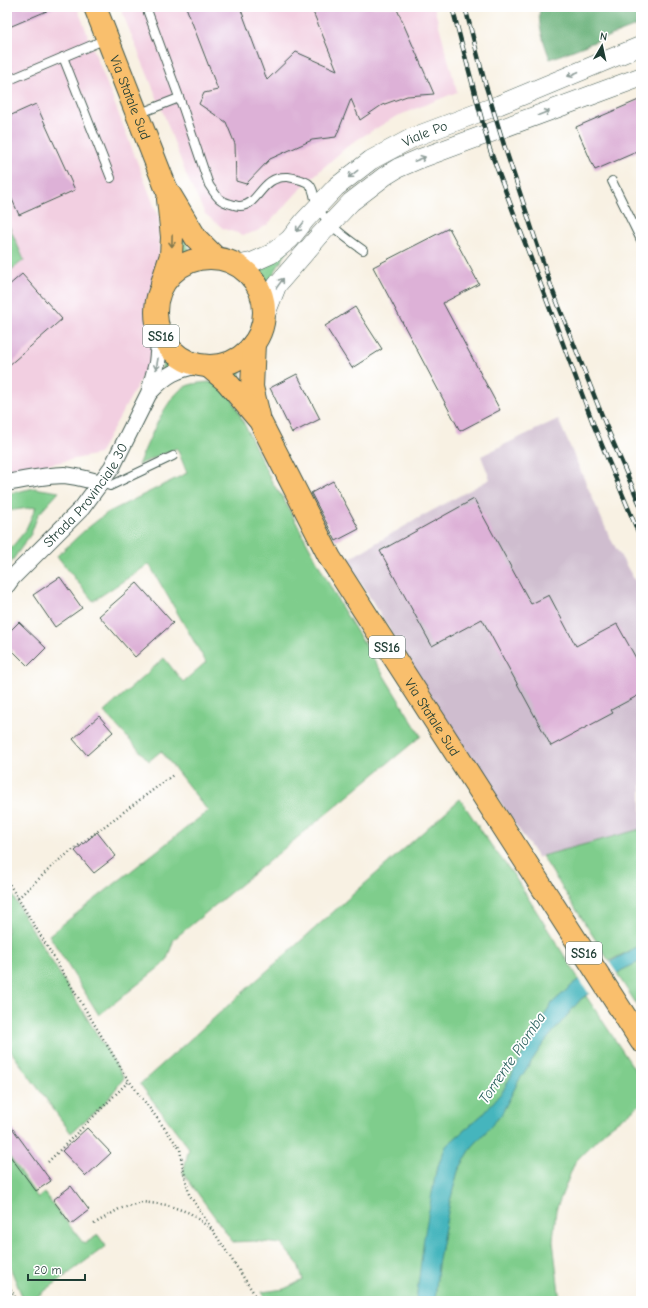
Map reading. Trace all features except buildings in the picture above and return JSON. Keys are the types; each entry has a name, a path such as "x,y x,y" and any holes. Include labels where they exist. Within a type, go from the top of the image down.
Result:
{"main road":[{"name":"Via Statale Sud","path":"95,7 166,188"},
{"name":"SS16","path":"166,188 196,238 216,258"},
{"name":"SS16","path":"166,188 172,237 171,255 156,304 156,320 160,334 167,345 176,354 188,361 204,366 226,381 260,421"},
{"name":"SS16","path":"160,290 167,279 177,269 189,262 216,258 238,266 250,275 258,288 263,303 264,318 261,331 254,343 245,353 234,360 221,365 204,366"},
{"name":"SS16","path":"254,343 252,386 260,421"},
{"name":"Via Statale Sud","path":"260,421 330,558 641,1041"}],"street":[{"name":"Viale Po","path":"238,266 253,262 271,254 290,239 336,187 371,160 414,137 499,105 641,46"},
{"name":"Viale Po","path":"264,318 277,285 351,202 371,185 398,168 641,77"},
{"name":"Strada Provinciale 30","path":"7,585 12,578 82,508 112,467 149,394 157,363 160,334"},
{"name":"Strada Provinciale 30","path":"149,394 167,376 177,370 204,366"},
{"path":"7,483 64,475 101,483"}],"lane":[{"path":"146,7 209,185 222,202 240,206 252,201 268,183 276,178 289,177 307,182 312,186 317,207 341,234 363,250"},
{"path":"7,81 108,39"},
{"path":"63,57 112,178"},
{"path":"138,114 179,98"},
{"path":"612,181 641,240"},
{"path":"101,483 110,486 173,456"}],"path":[{"path":"18,898 58,861 173,775"},
{"path":"7,877 8,882 129,1081 180,1149 189,1194 259,1301"},
{"path":"48,1162 129,1081"},
{"path":"94,1224 119,1209 142,1202 167,1205 190,1213 213,1230"},
{"path":"7,1282 17,1301"}],"shaded area":[{"path":"7,7 77,7 159,218 159,272 146,302 153,357 99,454 7,473"},
{"path":"120,7 434,7 457,92 395,117 350,144 307,182 267,225 257,231 244,235 224,229 205,214 187,177 164,115"},
{"path":"558,419 610,538 641,591 641,829 538,858 449,726 347,560 490,479 481,456"}],"green space":[{"path":"540,7 641,7 641,24 550,59 540,27"},
{"path":"7,221 24,260 7,273"},
{"path":"182,233 190,251 176,255"},
{"path":"289,249 265,287 263,281 253,267"},
{"path":"165,349 170,357 181,364 161,374"},
{"path":"242,364 239,379 244,395 220,370 230,370"},
{"path":"210,382 230,394 273,484 283,498 341,606 421,736 174,939 166,962 99,1015 49,935 208,811 161,751 149,761 104,712 164,658 183,682 206,662 149,564 93,601 57,556 85,530 107,513 187,473 177,448 138,465 161,415 173,397 187,386"},
{"path":"34,488 59,492 38,515 31,534 7,568 7,553 25,531 36,507 7,511 7,494"},
{"path":"460,799 491,845 513,874 579,979 551,1004 503,1091 482,1115 446,1146 436,1171 416,1301 267,1301 262,1292 284,1289 303,1280 298,1264 281,1244 254,1241 233,1242 183,1173 189,1148 140,1084"},
{"path":"641,829 641,945 609,961 542,856"},
{"path":"7,885 24,916 124,1078 105,1103 71,1133 7,1046"},
{"path":"641,961 641,1011 617,974"},
{"path":"586,996 641,1079 641,1104 606,1130 575,1162 556,1210 553,1241 560,1301 435,1301 438,1264 450,1201 458,1171 472,1147 501,1115 519,1080 543,1044 581,999"},
{"path":"7,1153 38,1198 44,1193 84,1244 98,1235 106,1246 31,1301 24,1301 7,1260"}],"water":[{"path":"641,945 641,961 622,970 581,999 543,1044 519,1080 501,1115 472,1147 458,1171 450,1201 438,1264 435,1301 416,1301 424,1238 436,1171 446,1146 482,1115 503,1091 551,1004 579,979"}],"pier":[{"path":"608,960 618,975 590,995 578,977"}],"railway":[{"path":"452,7 490,150 594,426 641,539"},
{"path":"465,7 485,83 504,145 552,289 607,428 641,507"}],"water label":[{"name":"Torrente Piomba","path":"512,1058"}]}
